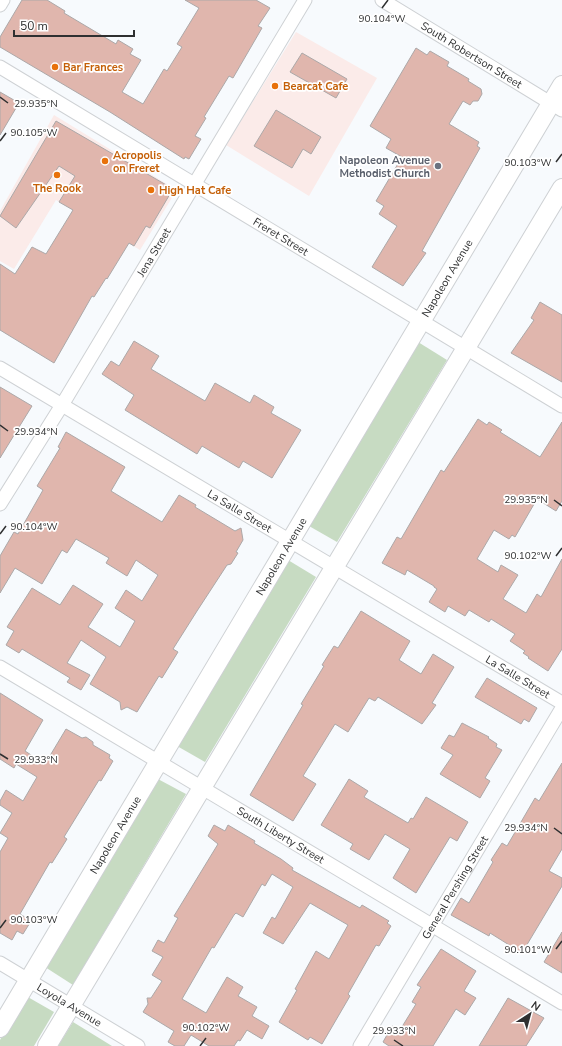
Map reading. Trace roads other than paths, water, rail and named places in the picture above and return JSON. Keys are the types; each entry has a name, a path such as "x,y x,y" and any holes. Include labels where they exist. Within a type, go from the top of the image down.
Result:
{"main road":[{"name":"Napoleon Avenue","path":"0,1028 421,322 557,106 562,85"},
{"path":"47,1046 334,565 562,188"}],"street":[{"path":"0,5 3,0"},
{"name":"Jena Street","path":"0,504 62,405 304,0"},
{"name":"South Robertson Street","path":"382,0 557,106"},
{"name":"Freret Street","path":"0,67 562,406"},
{"name":"La Salle Street","path":"0,368 334,565 562,703"},
{"name":"South Liberty Street","path":"0,667 562,1003"},
{"name":"General Pershing Street","path":"360,1046 562,708"},
{"name":"Loyola Avenue","path":"0,963 138,1046"}],"place":[{"name":"Bar Frances","path":"55,67"},
{"name":"Bearcat Cafe","path":"275,86"},
{"name":"Acropolis on Freret","path":"105,161"},
{"name":"Napoleon Avenue Methodist Church","path":"438,166"},
{"name":"The Rook","path":"57,175"},
{"name":"High Hat Cafe","path":"151,190"}]}
